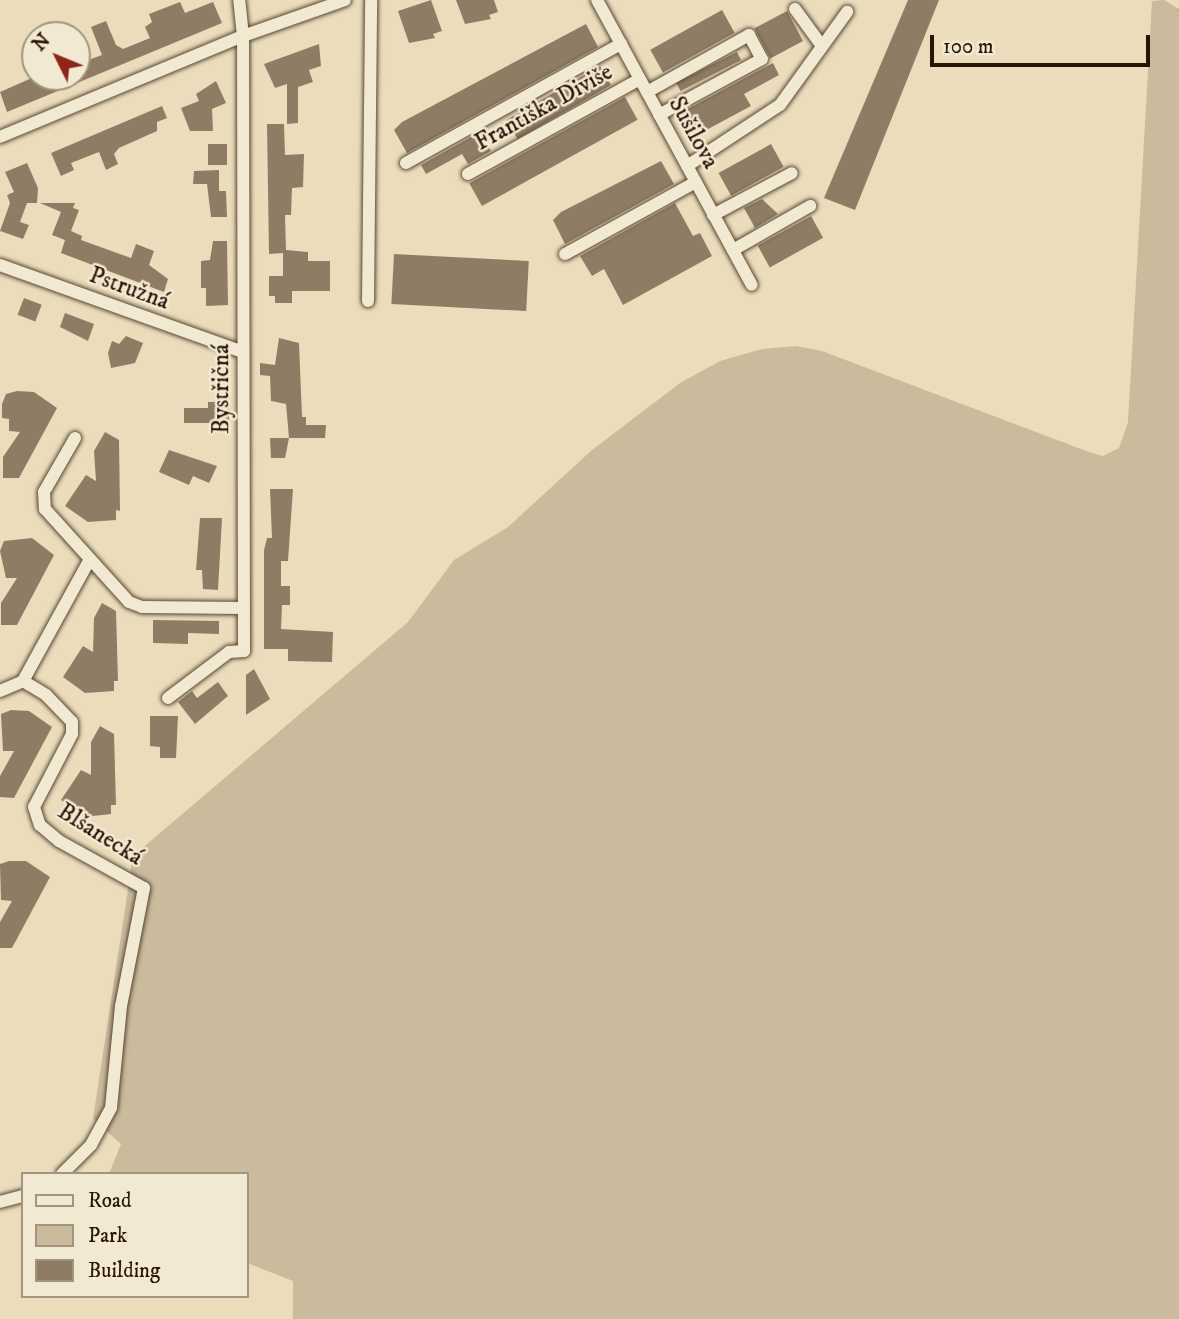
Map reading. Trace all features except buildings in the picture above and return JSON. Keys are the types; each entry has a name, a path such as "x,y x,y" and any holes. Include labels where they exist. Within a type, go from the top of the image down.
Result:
{"street":[{"name":"Bystřičná","path":"168,698 229,652 244,651 243,36 239,0"},
{"path":"0,137 243,36 345,0"},
{"path":"368,301 371,0"},
{"name":"Sušilova","path":"597,0 752,285"},
{"path":"796,9 822,46"},
{"path":"687,166 767,117 846,12"},
{"path":"647,92 749,35 756,47 762,59 659,115"},
{"path":"406,163 621,44"},
{"name":"Františka Diviše","path":"468,174 640,79"},
{"path":"713,215 792,173"},
{"path":"565,254 696,182"},
{"path":"733,250 810,206"},
{"name":"Pstružná","path":"0,265 243,352"},
{"path":"75,438 44,492 45,509 89,561 129,602 142,607 244,608"},
{"path":"0,691 23,681 89,561"},
{"name":"Blšanecká","path":"23,681 63,709 72,722 72,734 34,807 40,825 59,841 144,888 121,1006 110,1108 87,1151 64,1172"},
{"path":"0,1202 21,1197"}],"green space":[{"path":"1164,0 1179,9 1179,1319 293,1319 293,1281 248,1263 248,1172 110,1172 121,1144 93,1119 133,856 408,622 454,560 508,527 592,450 680,383 720,361 762,349 796,346 822,351 1089,452 1103,456 1119,448 1128,422 1152,1"}]}
